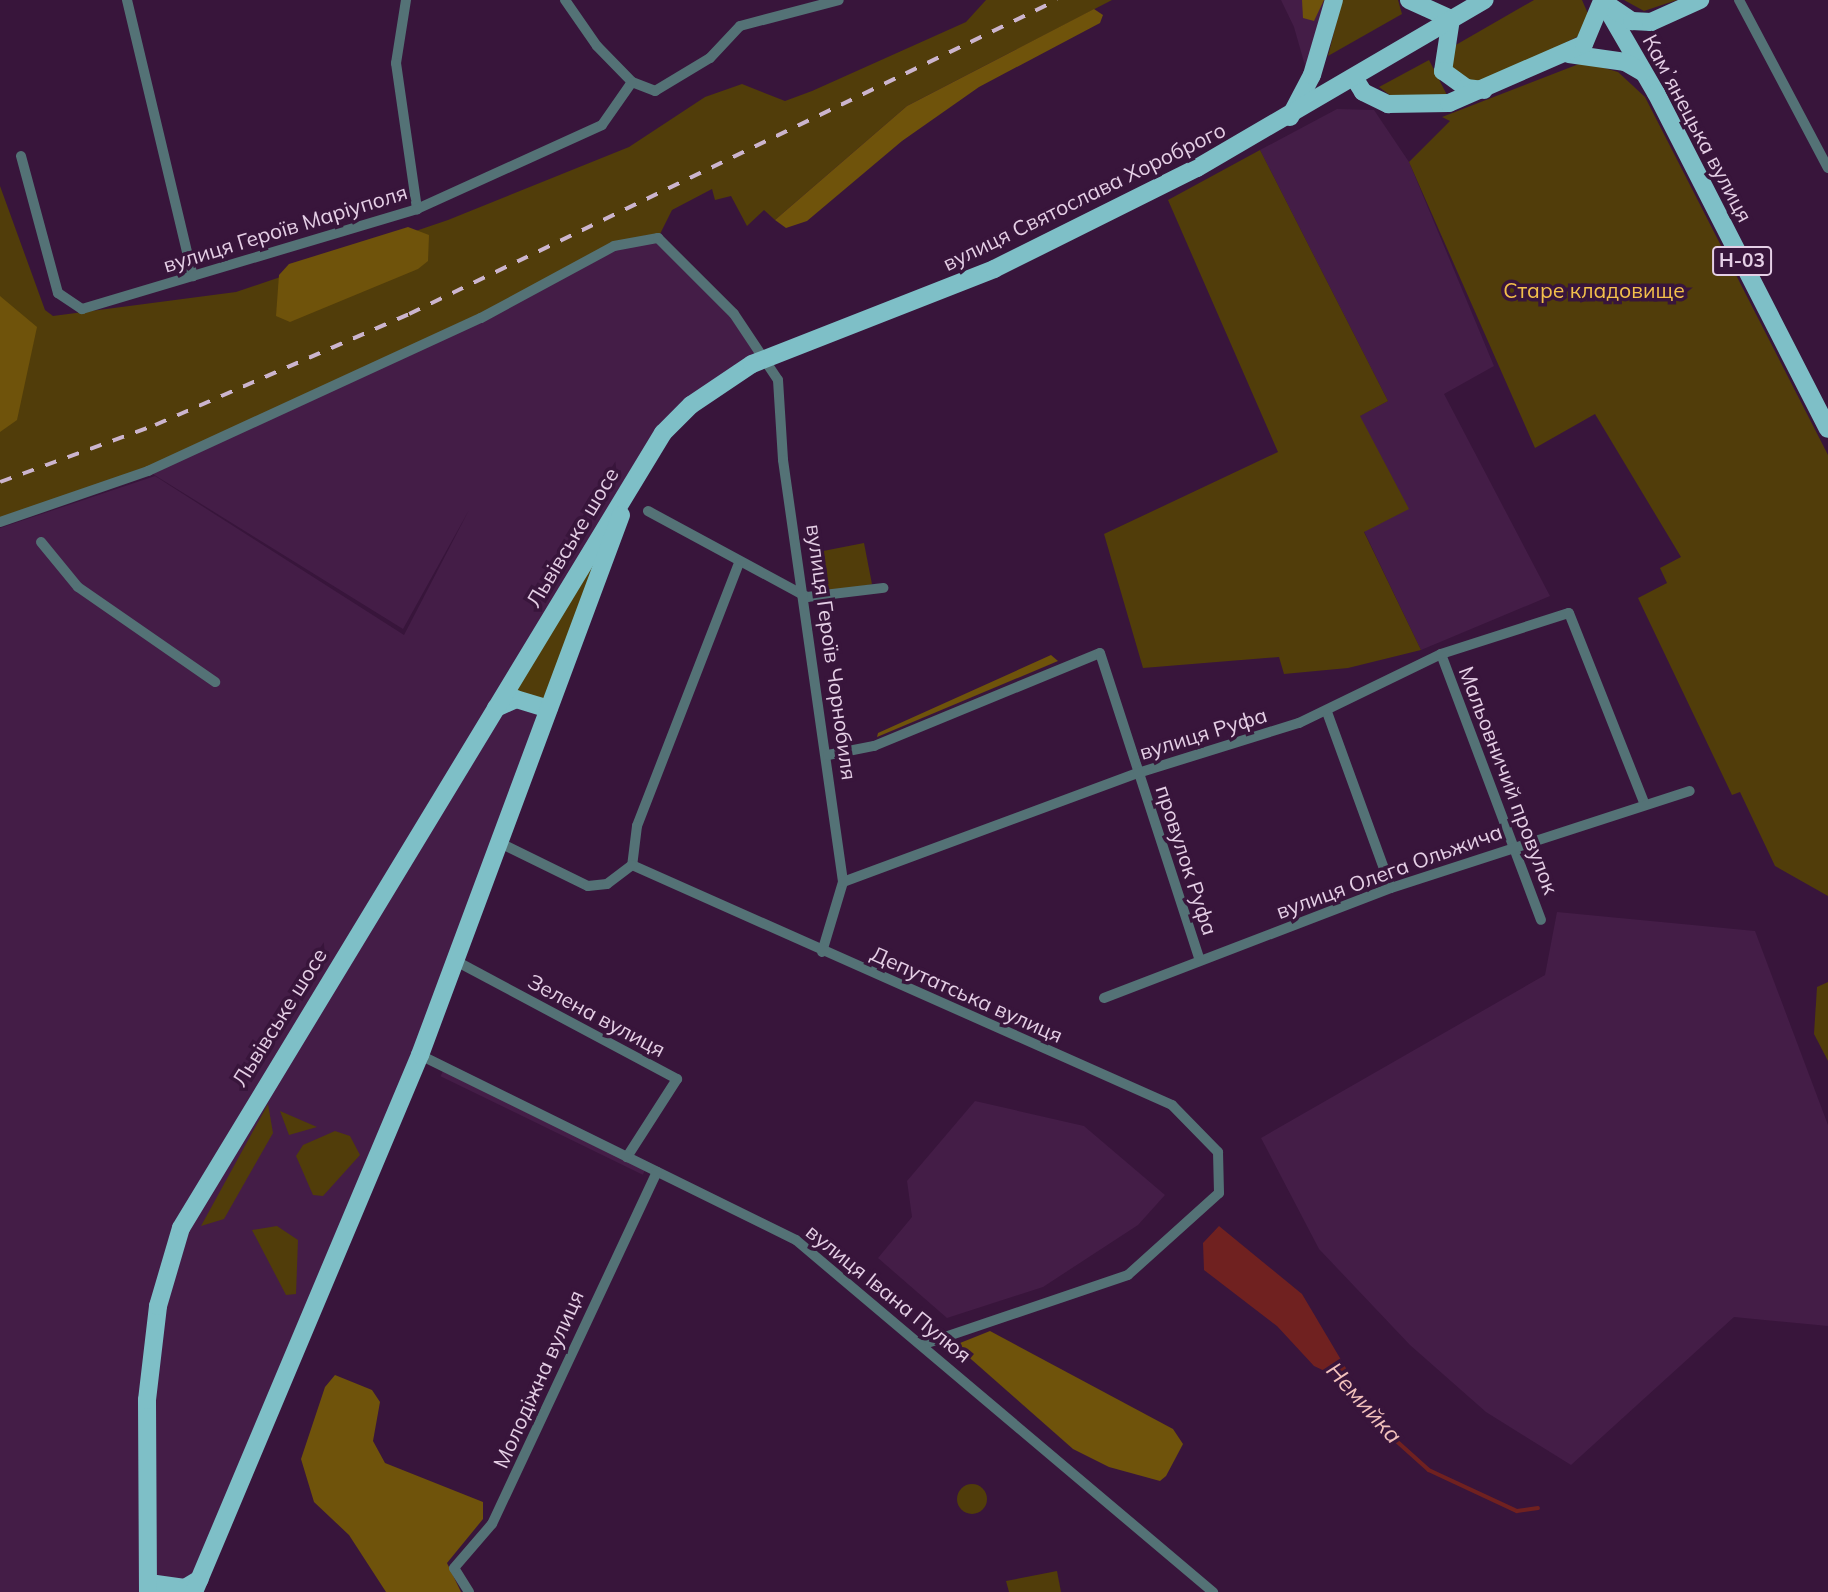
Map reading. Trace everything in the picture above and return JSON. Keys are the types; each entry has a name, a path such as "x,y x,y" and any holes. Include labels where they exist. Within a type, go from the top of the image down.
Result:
{"main road":[{"path":"1290,117 1312,75 1334,0"},
{"path":"1409,0 1451,19 1443,71 1466,88 1487,90"},
{"name":"вулиця Святослава Хороброго","path":"637,471 691,405 765,359 994,269 1290,117 1485,0"},
{"path":"1355,79 1363,92 1388,104 1434,106 1487,90 1569,54 1592,35 1602,0 1642,22 1682,12 1700,0"},
{"name":"Камʼянецька вулиця","path":"1602,0 1646,74 1828,429"},
{"path":"1569,54 1625,62 1646,74"},
{"name":"Львівське шосе","path":"148,1587 147,1399 172,1249 252,1103 496,708 637,471"},
{"name":"Львівське шосе","path":"197,1585 420,1055 637,471"},
{"path":"496,708 516,699 548,709"},
{"path":"148,1587 185,1588 197,1585"}],"street":[{"path":"127,0 193,276"},
{"path":"406,0 396,63 417,209"},
{"path":"565,0 632,82 655,91 692,72 740,26 839,0"},
{"path":"1739,0 1828,168"},
{"name":"вулиця Героїв Маріуполя","path":"21,156 58,293 72,307 82,309 417,209 602,125 632,82"},
{"name":"вулиця Героїв Чорнобиля","path":"0,522 148,471 646,235 670,245 690,264 765,359 778,380 783,460 807,597 843,882 822,952"},
{"path":"648,511 739,563 807,597 883,588"},
{"path":"41,542 78,587 215,682"},
{"path":"498,842 588,886 607,884 632,865 637,826 739,563"},
{"name":"вулиця Руфа","path":"843,882 1138,773 1327,712 1441,654 1569,613 1645,805"},
{"name":"провулок Руфа","path":"828,755 874,746 1100,653 1200,960"},
{"name":"Мальовничий провулок","path":"1441,654 1541,920"},
{"path":"1327,712 1391,888"},
{"name":"вулиця Олега Ольжича","path":"1104,998 1391,888 1514,845 1690,791"},
{"name":"Депутатська вулиця","path":"632,865 822,952 1172,1105 1218,1152 1219,1193 1128,1275 924,1344"},
{"name":"Зелена вулиця","path":"454,960 677,1079 627,1157"},
{"name":"вулиця Івана Пулюя","path":"420,1055 796,1240 924,1344 1213,1592"},
{"name":"Молодіжна вулиця","path":"468,1592 454,1568 492,1524 657,1172"}],"shaded area":[{"path":"1281,0 1328,0 1306,69 1294,27"},
{"path":"1302,0 1324,0 1314,21 1303,18"},
{"path":"1094,9 1103,15 1100,23 979,87 902,141 807,221 786,228 775,220 907,106"},
{"path":"1337,109 1374,110 1409,162 1494,366 1444,394 1550,596 1421,650 1364,531 1359,416 1388,401 1260,150"},
{"path":"408,227 429,235 428,261 418,269 290,322 276,316 279,275 289,264"},
{"path":"658,238 760,350 685,399 618,496 415,1053 188,1592 0,1592 0,528 155,476 404,635 469,510 403,629 148,471 614,247"},
{"path":"0,296 37,327 17,420 0,432"},
{"path":"1051,655 1058,661 877,737 878,733"},
{"path":"1557,912 1755,931 1828,1125 1828,1326 1734,1317 1571,1465 1486,1412 1410,1345 1319,1249 1261,1138 1545,975"},
{"path":"444,1069 646,1168 643,1175 440,1076"},
{"path":"975,1101 1084,1126 1165,1195 1138,1225 1043,1287 947,1318 878,1258 912,1217 907,1181"},
{"path":"1219,1226 1302,1294 1350,1375 1344,1380 1314,1366 1277,1326 1204,1270 1203,1243"},
{"path":"990,1331 1173,1429 1183,1444 1166,1476 1160,1481 1109,1467 1073,1449 955,1345"},
{"path":"335,1375 372,1390 380,1402 373,1441 385,1463 483,1502 483,1519 447,1563 461,1592 386,1592 349,1535 314,1502 301,1459 325,1387"}],"green space":[{"path":"986,0 1112,0 907,106 775,220 764,210 747,226 731,196 715,200 712,189 672,210 658,238 646,235 148,471 0,522 0,186 45,310 53,316 236,292 448,220 629,147 705,97 742,84 785,101 812,91 966,22"},
{"path":"1342,0 1398,0 1402,14 1328,56"},
{"path":"1534,0 1582,0 1589,16 1579,36 1489,80 1472,83 1450,69 1454,46"},
{"path":"1624,0 1677,0 1644,11"},
{"path":"1429,60 1448,97 1391,96 1379,87"},
{"name":"Старе кладовище","path":"1584,62 1618,72 1645,97 1828,455 1828,896 1775,866 1740,792 1732,795 1638,598 1667,583 1660,568 1681,557 1595,414 1535,448 1409,162 1450,121 1442,117"},
{"path":"1260,150 1388,401 1360,416 1409,509 1364,532 1421,650 1348,668 1284,674 1279,657 1143,668 1104,534 1278,452 1168,200"},
{"path":"637,471 548,709 507,702"},
{"path":"864,543 872,584 817,595 809,554"},
{"path":"1828,982 1828,1061 1814,1034 1817,987"},
{"path":"268,1104 273,1133 224,1219 201,1226"},
{"path":"280,1111 317,1127 289,1135"},
{"path":"335,1131 350,1136 360,1155 323,1196 313,1195 296,1156 303,1145"},
{"path":"277,1226 298,1240 296,1294 286,1295 252,1230"},
{"path":"972,1484 983,1488 987,1499 983,1510 972,1514 961,1510 957,1499 961,1488"},
{"path":"1057,1571 1061,1592 1009,1592 1006,1581"}],"waterway":[{"name":"Немийка","path":"1342,1377 1379,1425 1429,1470 1517,1511 1538,1508"}],"railway":[{"path":"0,482 155,425 409,314 1057,0"}]}
